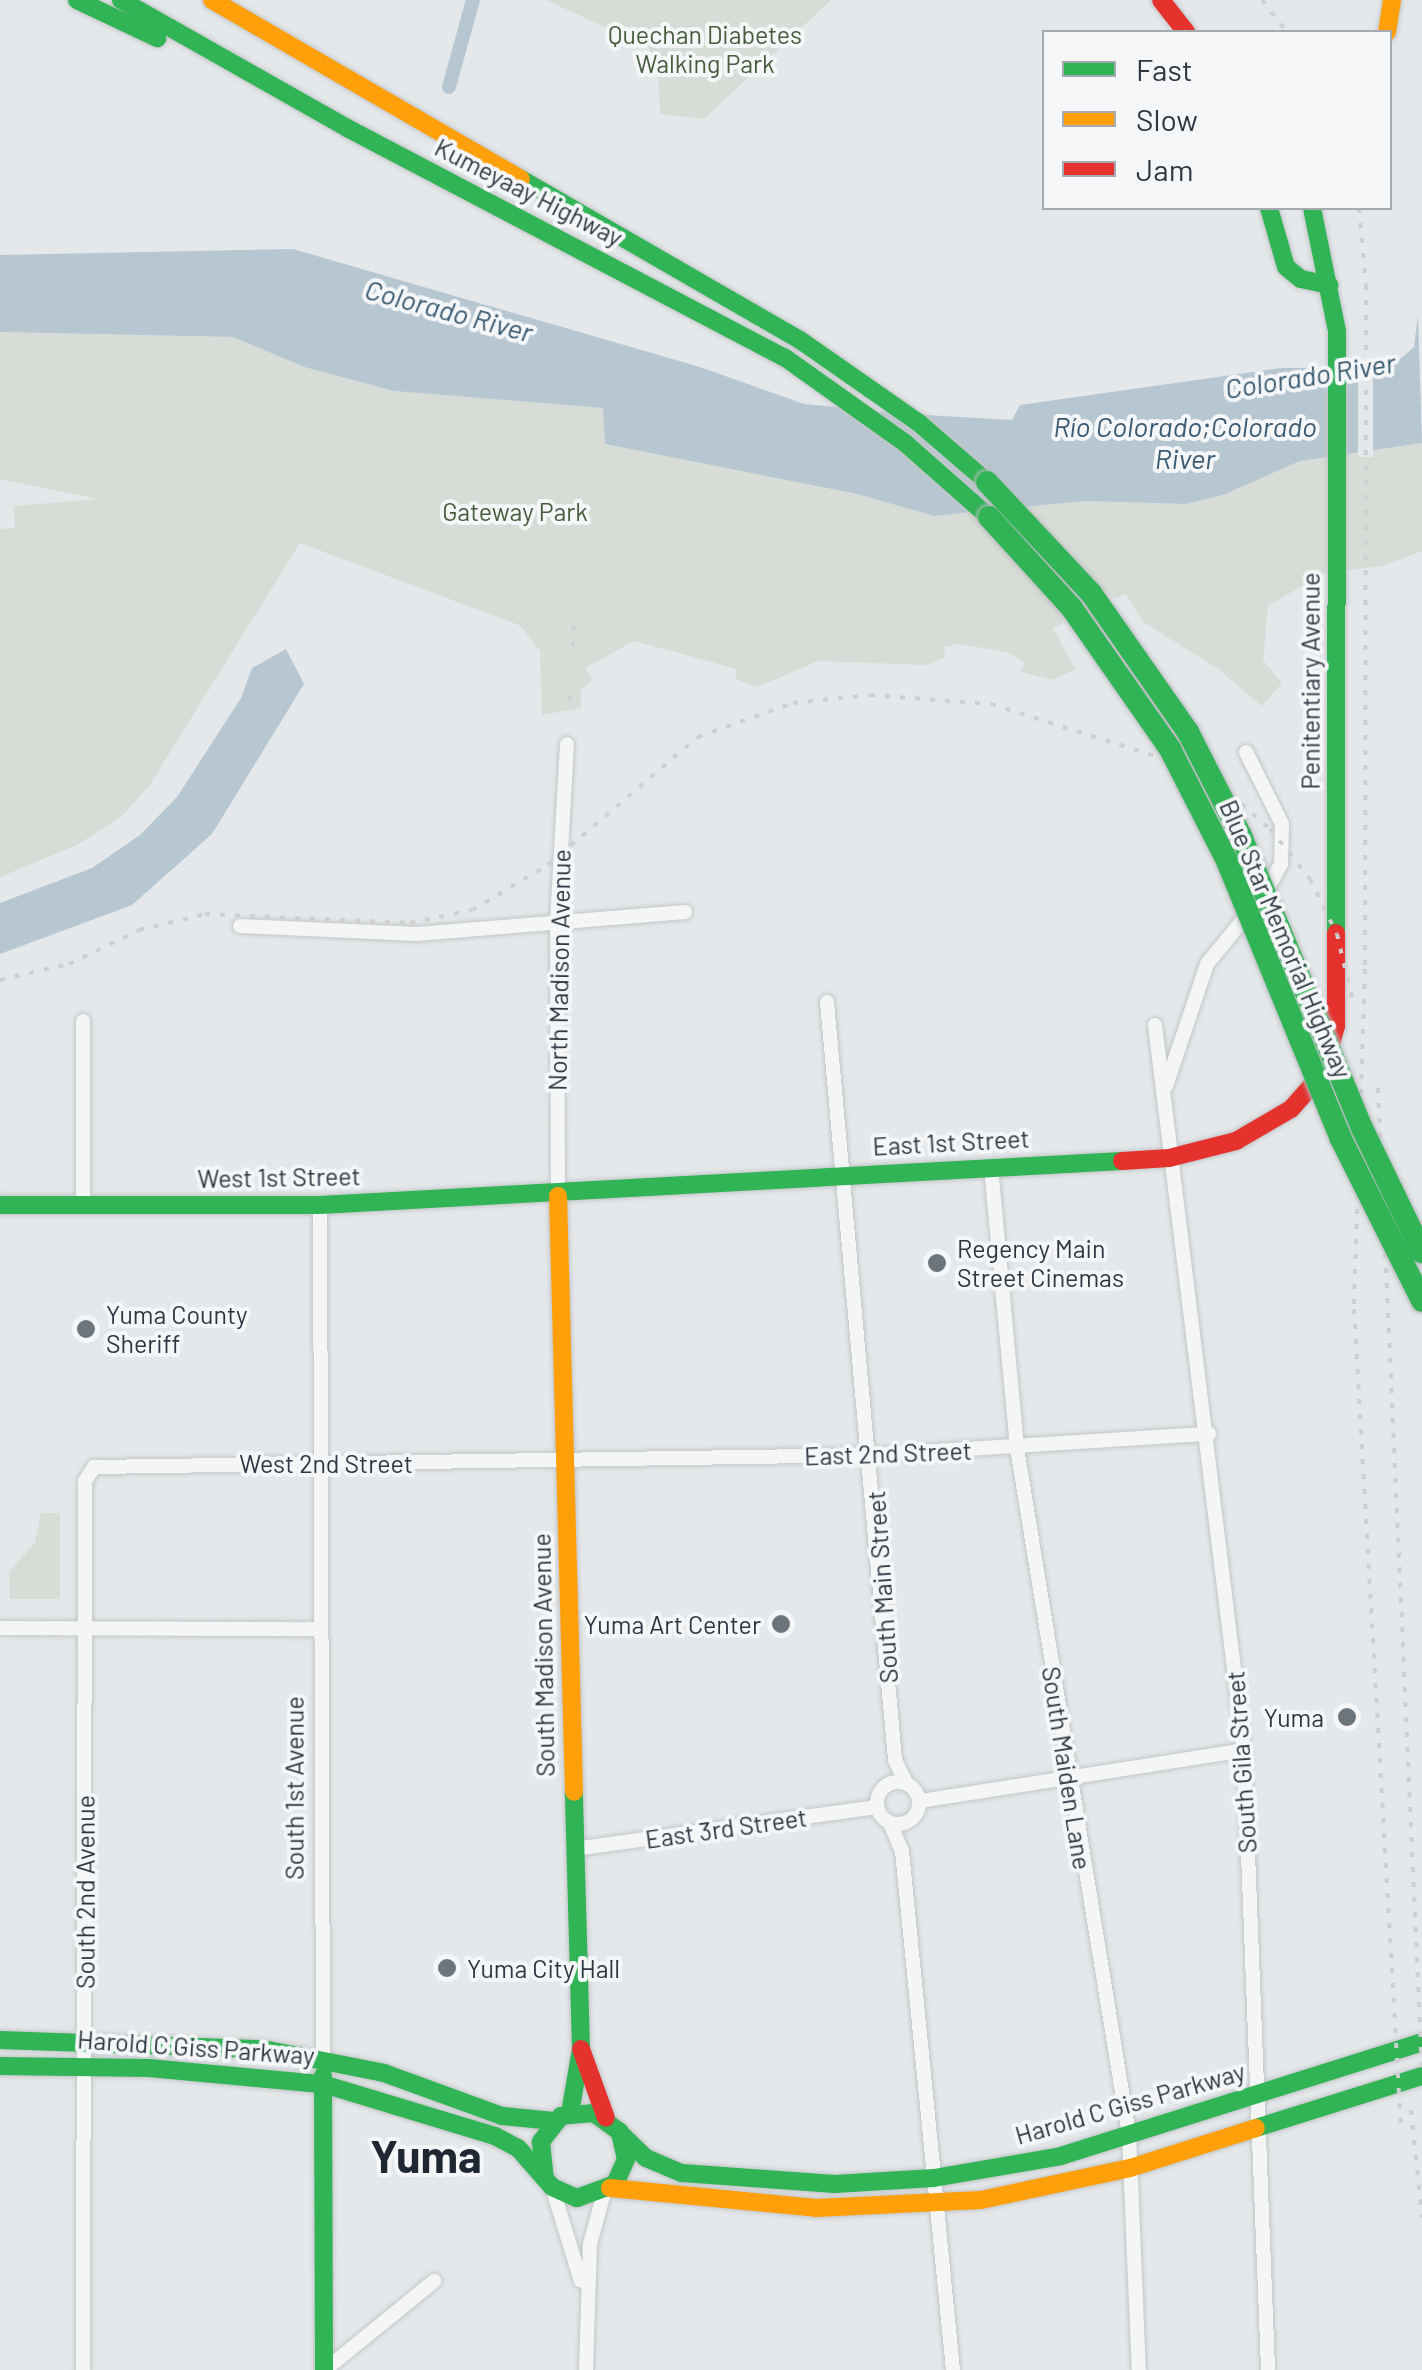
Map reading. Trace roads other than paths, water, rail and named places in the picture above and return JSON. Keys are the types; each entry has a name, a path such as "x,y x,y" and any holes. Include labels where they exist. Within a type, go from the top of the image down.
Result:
{"main road":[{"path":"77,0 346,128"},
{"name":"Kumeyaay Highway","path":"121,0 346,128 756,341 905,443"},
{"name":"Kumeyaay Highway","path":"212,0 800,340 946,445"},
{"path":"245,0 373,92"},
{"path":"1160,0 1184,30"},
{"path":"1387,30 1392,0"},
{"path":"1270,210 1286,267 1302,279 1329,285"},
{"name":"Penitentiary Avenue","path":"1312,210 1337,331 1336,1026 1322,1074"},
{"name":"Blue Star Memorial Highway","path":"905,443 1051,584 1170,749 1227,862 1348,1154 1422,1301"},
{"name":"Blue Star Memorial Highway","path":"946,445 1069,567 1188,732 1242,836 1362,1128 1422,1252"},
{"name":"East 1st Street","path":"558,1196 1169,1158 1218,1148 1264,1128 1298,1104 1322,1074"},
{"name":"West 1st Street","path":"0,1205 320,1205 558,1196"},
{"name":"South Madison Avenue","path":"558,1196 581,2049 562,2117"},
{"name":"Harold C Giss Parkway","path":"0,2040 218,2044 323,2072 495,2136 518,2148 548,2182"},
{"name":"Harold C Giss Parkway","path":"613,2125 646,2158 682,2173 834,2184 934,2178 1060,2156 1422,2042"},
{"path":"581,2049 626,2159 607,2190"},
{"name":"Harold C Giss Parkway","path":"0,2066 384,2073 502,2116 562,2117"},
{"name":"South 1st Avenue","path":"323,2072 324,2370"},
{"path":"613,2125 562,2117 540,2142 548,2182 577,2198 607,2190 782,2207 937,2205 1130,2168 1422,2076"}],"street":[{"name":"North Madison Avenue","path":"558,1196 558,922 568,744"},
{"path":"1163,1096 1207,964 1281,864 1282,824 1246,752"},
{"path":"240,926 416,934 686,912"},
{"name":"South Main Street","path":"827,1002 847,1176 895,1760 906,1782"},
{"path":"82,1205 83,1020"},
{"name":"South Gila Street","path":"1155,1025 1169,1158 1209,1434 1244,1750 1255,2130 1268,2370"},
{"name":"South Maiden Lane","path":"991,1167 1017,1448 1068,1780 1129,2136 1140,2370"},
{"name":"South 1st Avenue","path":"320,1205 323,2072"},
{"name":"East 2nd Street","path":"567,1460 872,1455 1209,1434"},
{"name":"West 2nd Street","path":"88,1474 109,1463 567,1460"},
{"name":"South 2nd Avenue","path":"83,2370 88,1474"},
{"path":"0,1628 320,1629"},
{"path":"920,1801 1244,1750"},
{"name":"South Main Street","path":"884,1787 895,1760"},
{"path":"920,1801 906,1782 884,1787 877,1807 890,1823 902,1851 953,2370"},
{"path":"902,1851 909,1821 920,1801"},
{"name":"East 3rd Street","path":"574,1849 877,1807"},
{"path":"890,1823 909,1821"},
{"path":"548,2182 585,2296"},
{"path":"586,2370 585,2296 592,2228 607,2190"},
{"path":"324,2370 434,2281"}],"water":[{"name":"Río Colorado;Colorado River","path":"293,249 700,367 804,404 1012,420 1020,405 1280,368 1390,368 1414,347 1418,314 1422,443 1300,461 1223,495 1185,504 1085,501 934,516 857,494 605,444 603,408 394,391 304,367 233,337 0,332 0,255"},
{"path":"286,649 304,684 212,834 132,905 0,954 0,903 92,868 140,835 177,797 241,698 252,668"}],"waterway":[{"path":"449,87 473,0"}],"railway":[{"path":"1262,0 1285,30"},
{"path":"1359,210 1366,285 1365,969 1354,1309 1401,2130"},
{"path":"573,646 574,618"},
{"path":"570,695 570,701"},
{"path":"0,980 69,964 139,930 205,914 410,923 472,910 548,865 698,737 793,703 870,695 991,704 1168,760 1230,794 1270,829 1310,879 1337,934 1354,1007"},
{"path":"1378,1088 1422,2073"},
{"path":"1411,2110 1422,2217"}],"place":[{"name":"Regency Main Street Cinemas","path":"937,1263"},
{"name":"Yuma County Sheriff","path":"86,1329"},
{"name":"Yuma Art Center","path":"781,1624"},
{"name":"Yuma","path":"1347,1717"},
{"name":"Yuma City Hall","path":"447,1968"}],"district":[{"name":"Yuma","path":"426,2156"}],"park label":[{"name":"Quechan Diabetes Walking Park","path":"705,50"},
{"name":"Gateway Park","path":"515,511"}],"water label":[{"name":"Colorado River","path":"449,310"},
{"name":"Colorado River","path":"1310,375"}]}
